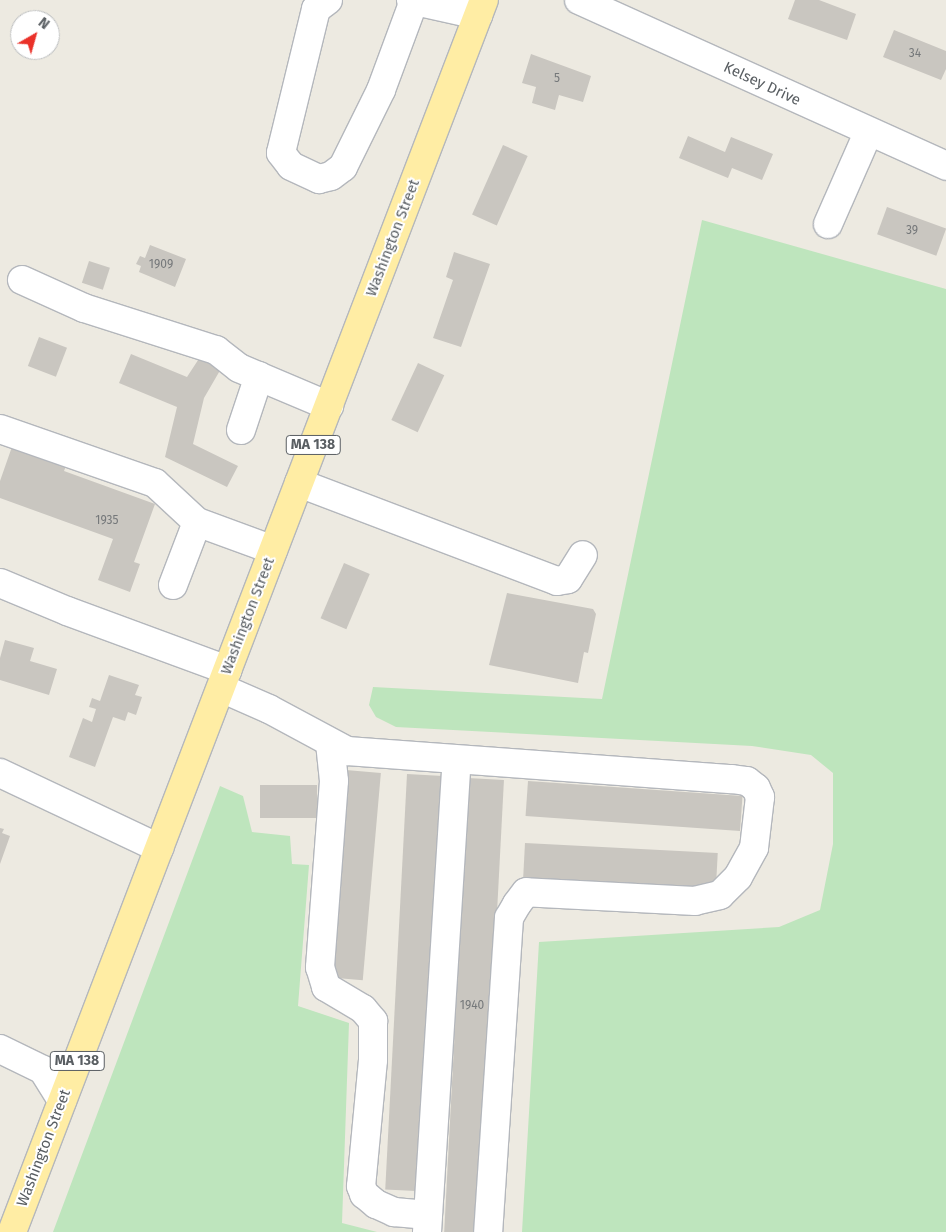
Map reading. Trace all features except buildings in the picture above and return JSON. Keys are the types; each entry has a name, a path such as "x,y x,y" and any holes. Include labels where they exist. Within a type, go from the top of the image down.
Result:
{"main road":[{"name":"Washington Street","path":"12,1232 481,7"}],"street":[{"path":"328,0 316,9 281,152 291,166 319,179 331,176 343,167 381,90 412,0 481,7"},
{"name":"Kelsey Drive","path":"580,0 868,133 946,166"},
{"path":"828,224 868,133"},
{"path":"22,280 84,308 216,350 239,368 329,406"},
{"path":"241,430 259,376"},
{"path":"0,430 155,482 197,522 273,550"},
{"path":"299,483 556,581 568,579 583,555"},
{"path":"173,585 197,522"},
{"path":"0,583 224,679 269,709 347,751 457,761 732,779 747,781 756,788 760,797 754,848 738,877 720,895 695,901 526,892 517,904 509,918 488,1232"},
{"path":"330,743 334,781 320,967 326,987 363,1009 373,1021 375,1040 361,1186 364,1194 376,1204 428,1224 457,761"},
{"path":"0,773 159,848"},
{"path":"0,1049 42,1070 62,1101"}],"green space":[{"path":"702,220 946,289 946,1232 522,1232 539,942 779,927 820,910 833,844 833,773 811,755 752,746 396,727 376,717 369,705 373,687 602,699"},
{"path":"220,786 243,796 252,832 290,836 292,864 309,865 298,1006 349,1023 342,1223 377,1232 53,1232"}]}
